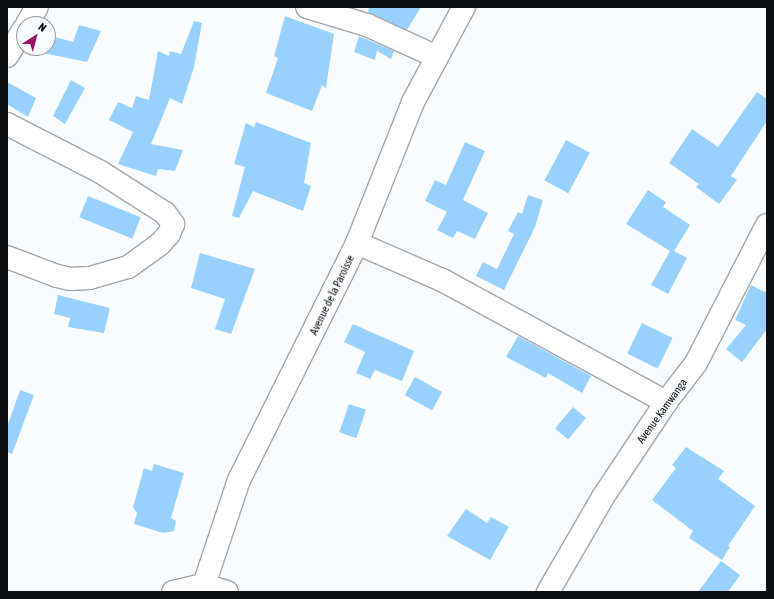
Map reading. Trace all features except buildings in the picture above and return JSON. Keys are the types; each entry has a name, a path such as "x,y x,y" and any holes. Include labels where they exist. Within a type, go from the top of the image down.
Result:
{"street":[{"path":"32,16 37,7"},
{"path":"307,7 367,25 437,57"},
{"name":"Avenue de la Paroisse","path":"204,585 238,480 357,243 413,102 464,7"},
{"path":"7,56 16,42"},
{"path":"7,124 99,171 165,213 172,220 169,234 151,251 128,267 90,278 64,277 7,257"},
{"name":"Avenue Kamwanga","path":"548,592 603,497 666,402 696,363 712,336 767,225"},
{"path":"357,243 444,281 666,402"},
{"path":"173,592 204,585 227,592"}]}
